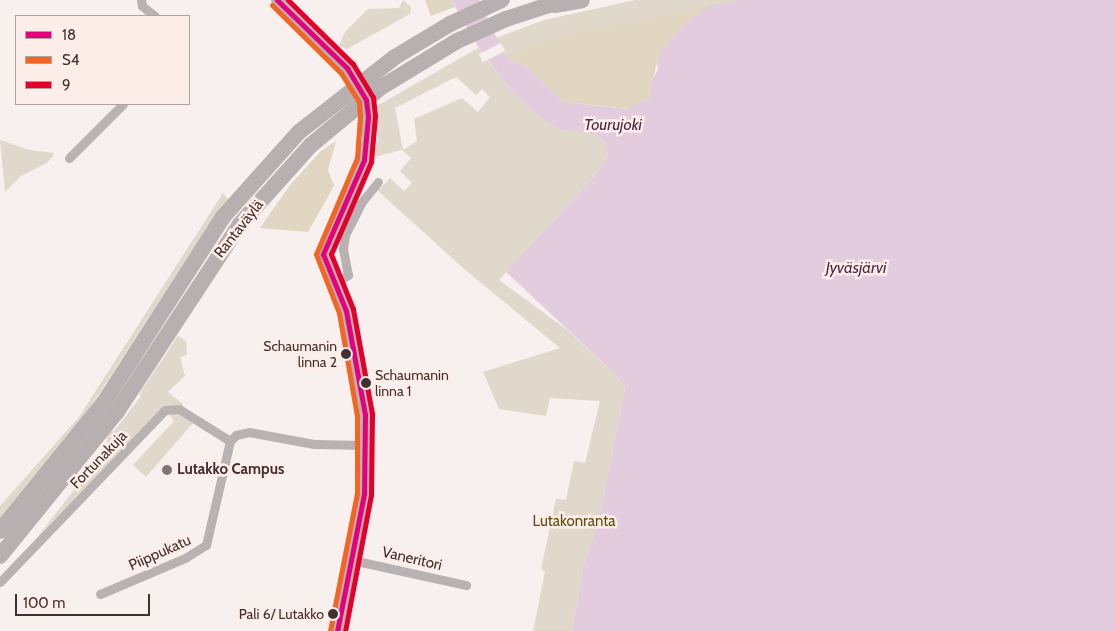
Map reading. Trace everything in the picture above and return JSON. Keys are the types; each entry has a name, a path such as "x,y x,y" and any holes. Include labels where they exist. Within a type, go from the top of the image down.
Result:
{"highway":[{"name":"Rantaväylä","path":"0,556 116,412 246,217 311,144 349,111 405,71 457,41 506,19 564,0"},
{"path":"533,10 582,0"},
{"name":"Rantaväylä","path":"0,531 103,404 223,217 306,126 368,75 450,24 500,1"}],"street":[{"path":"141,0 142,6 154,15"},
{"path":"277,0 351,73 366,100 368,140 364,160 324,245 324,262 346,311 358,366 365,445 364,494 337,631"},
{"path":"69,158 122,105"},
{"path":"334,284 348,275 343,249 345,235 362,203 378,182"},
{"name":"Fortunakuja","path":"0,582 165,410 179,409 233,438"},
{"path":"233,438 249,432 314,444 365,445"},
{"name":"Piippukatu","path":"100,594 185,558 206,545 233,438"},
{"name":"Vaneritori","path":"352,560 466,585"}],"green space":[{"path":"403,0 411,7 410,14 347,49 339,46 345,32 368,9 399,8"},
{"path":"635,0 758,0 742,71 505,55 496,38 544,20"},
{"name":"Lutakonranta","path":"478,48 512,91 596,134 605,143 608,155 595,176 499,280 566,329 616,375 625,388 600,514 583,568 572,631 533,631 545,572 541,569 556,499 566,500 574,461 585,463 600,401 550,398 546,416 499,409 483,372 560,348 463,268 378,191 390,178 404,191 412,183 400,171 411,158 402,150 375,157 378,137 375,107","holes":["456,77 476,95 482,89 490,97 478,112 462,98 414,119 417,141 403,150 395,108"]},
{"path":"0,140 29,150 54,153 47,163 21,176 5,192"},
{"path":"223,193 229,200 197,243 84,417 0,520 0,506 79,417"},
{"path":"178,336 186,341 187,355 180,357 185,376 168,392 183,404 181,406 163,407 38,536 106,449 108,433 115,430 141,396 139,394"},
{"path":"168,413 178,413 193,423 146,477 133,465 174,421"}],"shaded area":[{"path":"425,0 451,0 455,7 431,16"},
{"path":"710,6 688,21 657,59 651,97 628,109 564,102 525,65 512,62 505,55 562,35"},
{"path":"336,141 328,170 334,186 308,232 260,228 290,185 320,152"}],"water":[{"name":"Jyväsjärvi","path":"451,0 479,0 505,55 512,62 525,65 564,102 627,109 651,97 650,86 658,69 657,59 667,43 688,21 710,6 739,0 1115,0 1115,631 572,631 583,568 600,514 625,388 616,375 506,272 595,176 608,155 605,143 596,134 559,129 540,117 512,91 480,50"}],"pier":[{"path":"501,43 505,51 483,62 479,54"}],"transit line":[{"name":"18","path":"277,0 347,68 366,100 368,117 364,160 323,254 346,311 365,415 364,494 337,631"},
{"name":"9","path":"288,0 353,64 373,97 375,116 371,162 331,254 353,309 372,414 371,495 345,631"},
{"name":"S4","path":"272,5 341,73 359,102 360,117 357,158 316,254 339,313 357,416 357,493 330,630"}],"place":[{"name":"Schaumanin linna 2","path":"346,354"},
{"name":"Schaumanin linna 1","path":"366,383"},
{"name":"Lutakko Campus","path":"167,470"},
{"name":"Pali 6/ Lutakko","path":"333,614"}],"water label":[{"name":"Tourujoki","path":"613,125"}]}
